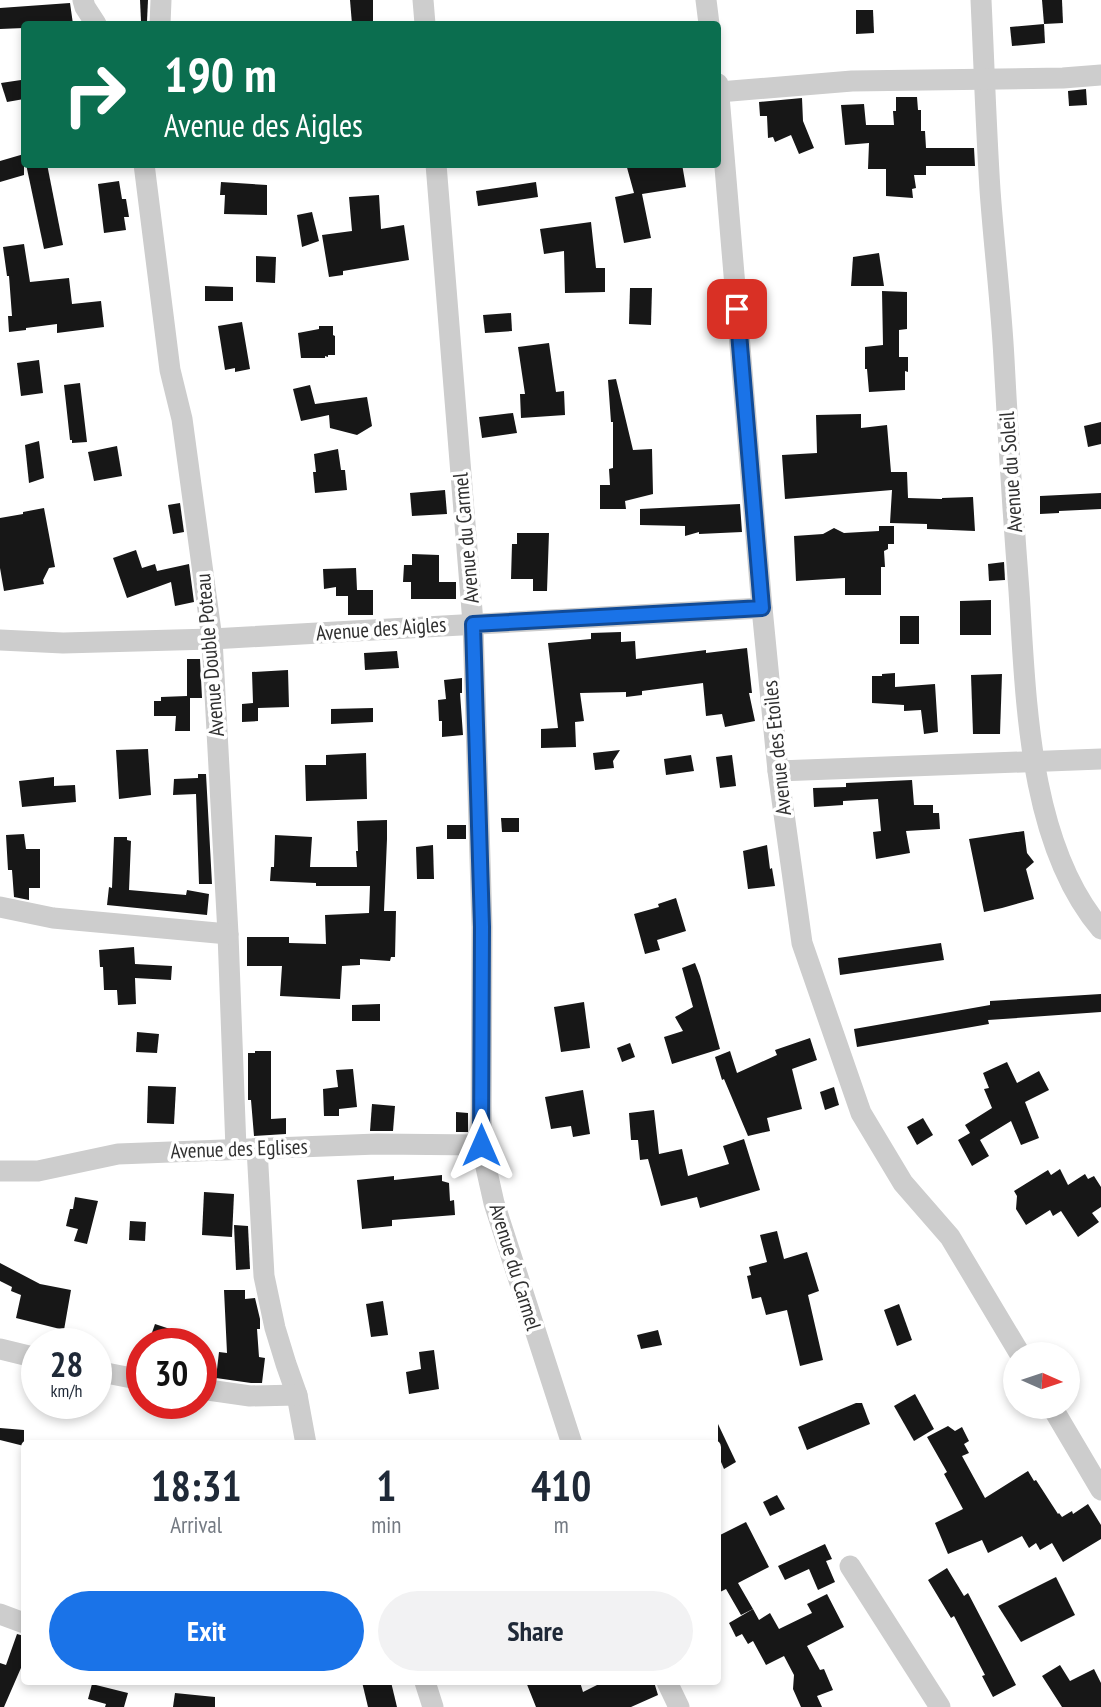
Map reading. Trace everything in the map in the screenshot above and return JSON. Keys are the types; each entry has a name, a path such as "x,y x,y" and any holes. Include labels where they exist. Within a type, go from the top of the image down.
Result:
{"street":[{"path":"83,0 94,21"},
{"path":"160,21 161,0"},
{"path":"423,0 425,21"},
{"path":"706,0 709,21"},
{"name":"Avenue du Soleil","path":"981,0 990,189 1033,762 1054,846 1068,877 1101,929"},
{"path":"721,88 852,81 1101,75"},
{"name":"Avenue des Etoiles","path":"721,123 778,771 802,943 861,1113 903,1183 950,1237 1013,1342"},
{"name":"Avenue Double Poteau","path":"145,168 170,370 182,419 212,639 228,934 246,1149 264,1276 275,1328 297,1395 305,1440"},
{"name":"Avenue du Carmel","path":"436,168 473,624 482,915 481,1145 495,1203 571,1440"},
{"name":"Avenue des Aigles","path":"0,640 63,643 212,639 762,608"},
{"path":"778,771 1101,759"},
{"path":"0,907 52,918 228,934"},
{"name":"Avenue des Eglises","path":"0,1171 38,1171 118,1154 377,1144 481,1145"},
{"path":"0,1349 21,1354"},
{"path":"217,1391 250,1396 297,1395"},
{"path":"1059,1419 1101,1490"},
{"path":"850,1566 940,1707"},
{"path":"0,1614 21,1622"},
{"path":"426,1685 433,1707"},
{"path":"668,1685 679,1707"}],"building":[{"path":"140,0 148,0 147,21 141,21"},
{"path":"350,0 373,0 373,21 352,21"},
{"path":"1042,0 1062,0 1063,23 1044,24"},
{"path":"70,3 73,21 21,21 21,28 0,29 0,8"},
{"path":"856,10 873,10 874,33 856,34"},
{"path":"1044,24 1045,43 1012,46 1010,27"},
{"path":"21,80 21,100 7,102 1,83"},
{"path":"1086,89 1087,105 1069,106 1068,91"},
{"path":"896,97 917,97 926,148 974,148 975,166 926,166 926,175 914,175 916,188 912,189 913,198 886,196 886,169 868,169 869,143 845,145 841,105 864,104 866,125 894,125"},
{"path":"802,98 803,121 814,148 799,154 791,135 775,142 773,137 768,138 767,116 760,116 759,102"},
{"path":"21,155 24,175 0,182 0,161"},
{"path":"27,168 48,168 63,245 44,249"},
{"path":"627,168 683,168 686,187 642,194 651,238 624,243 615,197 634,193"},
{"path":"119,181 129,217 124,217 126,230 104,233 98,184"},
{"path":"221,182 267,185 267,215 224,214 225,195 220,195"},
{"path":"536,182 538,197 478,206 476,191"},
{"path":"379,195 381,229 404,225 409,260 343,271 343,275 329,277 322,235 352,231 349,197"},
{"path":"312,212 319,241 302,247 297,215"},
{"path":"591,222 596,268 605,268 605,292 565,293 564,251 544,254 540,229"},
{"path":"24,244 30,282 69,278 72,304 101,301 104,327 57,333 57,324 9,332 8,316 12,316 9,276 3,247"},
{"path":"879,253 884,286 851,286 853,257"},
{"path":"256,256 276,257 275,283 256,282"},
{"path":"205,286 233,287 233,301 205,301"},
{"path":"630,288 652,288 651,325 629,324"},
{"path":"882,291 907,292 907,329 899,330 899,357 908,357 908,372 905,371 905,390 869,392 865,347 883,345"},
{"path":"511,313 512,331 485,333 483,315"},
{"path":"242,322 250,369 235,372 235,368 225,370 218,326"},
{"path":"319,326 333,326 335,355 325,358 301,358 298,333 319,329"},
{"path":"549,343 556,392 564,391 565,415 521,418 520,394 525,394 518,347"},
{"path":"39,360 43,393 21,396 17,363"},
{"path":"616,379 633,450 652,449 653,494 625,501 626,509 600,509 600,485 610,485 609,469 613,468 613,422 608,380"},
{"path":"80,383 87,442 72,443 64,385"},
{"path":"310,385 315,404 367,397 372,426 357,435 330,428 329,415 301,421 293,389"},
{"path":"513,413 517,433 482,438 479,417"},
{"path":"861,414 861,428 887,425 891,472 907,472 908,498 973,497 975,531 927,529 927,524 890,523 892,490 785,499 782,455 817,453 816,415"},
{"path":"1101,422 1101,444 1088,447 1084,426"},
{"path":"39,441 44,478 29,483 25,445"},
{"path":"117,446 122,476 94,481 88,452"},
{"path":"338,449 341,470 345,470 347,490 315,493 314,454"},
{"path":"445,490 447,514 412,516 410,493"},
{"path":"1101,493 1101,509 1040,514 1040,496"},
{"path":"180,503 184,532 173,534 168,505"},
{"path":"740,504 742,532 699,532 685,536 685,526 640,525 640,509"},
{"path":"44,508 55,567 49,568 43,580 44,584 4,591 0,568 0,518"},
{"path":"879,526 894,526 894,544 888,544 888,549 884,551 881,595 845,595 845,578 796,581 794,536 823,534 834,528 844,533 879,531"},
{"path":"517,533 549,533 547,591 533,591 533,579 511,579 512,544 517,544"},
{"path":"136,550 142,568 155,564 157,571 189,564 194,602 175,606 171,582 127,598 113,558"},
{"path":"412,554 439,555 439,582 456,582 456,599 411,599 411,582 403,582 404,565 412,565"},
{"path":"1004,562 1005,580 989,581 988,564"},
{"path":"356,568 357,590 373,590 373,615 348,615 348,596 336,596 336,587 324,589 323,569"},
{"path":"991,600 991,635 960,635 960,601"},
{"path":"900,616 919,616 919,644 900,644"},
{"path":"621,632 621,642 635,641 636,659 747,648 752,693 749,693 755,721 725,727 722,714 706,716 703,683 642,691 642,695 626,697 626,692 580,693 584,721 575,722 576,747 541,748 541,729 558,728 548,643 591,639 591,633"},
{"path":"397,651 399,668 365,670 364,653"},
{"path":"187,659 200,659 202,698 190,698 190,731 175,731 176,716 154,716 154,701 161,701 161,697 187,696"},
{"path":"288,670 289,707 258,708 258,721 242,722 242,704 253,703 252,672"},
{"path":"895,673 895,687 935,684 938,732 924,734 921,710 904,711 904,705 872,703 872,676"},
{"path":"1002,674 1000,734 973,734 971,675"},
{"path":"462,678 460,693 463,735 442,737 438,700 446,699 444,680"},
{"path":"373,708 373,722 331,724 331,709"},
{"path":"148,749 151,795 119,799 116,750"},
{"path":"620,750 613,761 614,768 595,770 593,753"},
{"path":"366,753 367,799 306,801 305,765 326,765 326,755"},
{"path":"691,755 694,771 666,775 664,759"},
{"path":"732,755 736,786 720,788 716,757"},
{"path":"198,774 206,774 212,884 199,884 196,794 173,795 174,779 198,778"},
{"path":"54,777 54,786 75,785 76,802 22,807 19,781"},
{"path":"912,780 914,805 933,805 933,813 939,813 940,829 906,831 910,853 876,859 873,832 881,831 878,799 843,801 843,805 814,807 813,788 846,787 846,783"},
{"path":"501,818 519,818 519,832 502,832"},
{"path":"387,820 384,911 396,911 395,957 391,957 390,961 360,959 360,965 342,966 340,999 280,996 282,966 247,966 247,937 289,937 289,943 326,944 325,915 369,913 370,886 316,886 316,883 270,881 271,867 274,867 275,835 312,837 310,867 357,867 357,821"},
{"path":"447,825 466,825 466,839 447,839"},
{"path":"1024,831 1027,853 1034,862 1026,869 1034,899 984,912 969,839"},
{"path":"24,834 26,849 40,849 40,888 29,888 29,900 14,897 12,870 8,870 6,835"},
{"path":"114,837 127,837 127,840 131,841 129,890 186,895 187,890 209,894 207,915 107,905 109,887 112,888"},
{"path":"433,845 434,879 417,879 416,847"},
{"path":"767,845 775,886 748,889 743,851"},
{"path":"676,898 686,931 657,940 660,950 645,954 634,914 659,907 658,904"},
{"path":"941,943 944,960 840,975 838,958"},
{"path":"134,947 135,964 172,966 171,980 135,978 136,1004 118,1005 117,990 104,990 99,950"},
{"path":"695,963 720,1049 672,1064 664,1037 683,1031 675,1017 693,1007 682,968"},
{"path":"1101,994 1101,1012 988,1020 989,1024 857,1047 854,1029 990,1005 990,1001"},
{"path":"584,1002 590,1048 561,1052 554,1007"},
{"path":"380,1004 380,1021 352,1021 352,1005"},
{"path":"137,1032 159,1034 157,1053 136,1052"},
{"path":"810,1038 817,1060 792,1069 802,1109 767,1118 770,1131 748,1136 724,1079 722,1080 715,1057 730,1051 737,1073 777,1055 775,1050"},
{"path":"630,1043 635,1057 622,1062 617,1048"},
{"path":"271,1051 271,1119 286,1118 286,1134 254,1136 251,1100 248,1100 248,1053"},
{"path":"1007,1062 1017,1083 1039,1071 1049,1090 1025,1102 1039,1138 1021,1145 1011,1121 980,1140 989,1156 972,1166 958,1140 970,1133 965,1125 992,1108 984,1089 989,1088 983,1073"},
{"path":"353,1069 357,1107 339,1109 339,1116 324,1116 323,1089 338,1087 336,1070"},
{"path":"148,1086 176,1087 174,1124 147,1123"},
{"path":"834,1087 839,1105 825,1110 820,1092"},
{"path":"583,1090 590,1134 573,1137 571,1126 551,1129 545,1097"},
{"path":"372,1104 395,1106 393,1131 370,1131"},
{"path":"654,1110 659,1154 682,1149 688,1176 729,1164 723,1146 744,1139 760,1190 700,1208 697,1197 661,1206 648,1159 640,1160 638,1140 631,1140 629,1113"},
{"path":"456,1112 468,1113 468,1132 456,1132"},
{"path":"923,1118 933,1135 917,1145 907,1127"},
{"path":"1060,1169 1068,1185 1085,1174 1088,1179 1094,1176 1101,1187 1101,1207 1092,1213 1099,1222 1078,1237 1061,1211 1053,1216 1050,1210 1026,1225 1016,1209 1017,1196 1014,1191 1048,1170 1051,1175"},
{"path":"442,1175 442,1181 449,1183 450,1201 454,1200 455,1215 392,1220 392,1226 362,1229 357,1180 394,1176 394,1180"},
{"path":"204,1192 234,1194 232,1237 202,1235"},
{"path":"75,1197 98,1201 87,1244 74,1241 78,1229 66,1226"},
{"path":"130,1221 146,1222 145,1241 129,1240"},
{"path":"234,1225 248,1226 250,1269 236,1270"},
{"path":"777,1231 784,1259 807,1252 819,1291 808,1295 823,1360 800,1366 787,1310 766,1315 761,1297 752,1299 747,1276 751,1275 749,1267 767,1262 760,1235"},
{"path":"0,1263 40,1284 71,1290 64,1328 16,1318 21,1295 11,1291 12,1287 0,1281"},
{"path":"224,1290 245,1290 245,1299 255,1298 260,1319 260,1329 257,1329 259,1357 265,1358 262,1383 217,1378 219,1352 227,1353"},
{"path":"383,1301 388,1335 371,1337 366,1304"},
{"path":"899,1304 912,1340 897,1346 884,1310"},
{"path":"658,1330 662,1345 641,1349 637,1335"},
{"path":"434,1350 439,1389 409,1394 406,1372 421,1369 419,1352"},
{"path":"915,1394 934,1429 914,1441 894,1406"},
{"path":"856,1403 862,1403 870,1424 807,1450 798,1427"},
{"path":"718,1424 736,1462 724,1469 721,1462 721,1440 718,1440"},
{"path":"948,1426 955,1431 962,1427 969,1441 964,1444 969,1453 962,1456 985,1498 1028,1471 1062,1517 1072,1511 1073,1514 1088,1504 1101,1525 1101,1539 1063,1562 1052,1543 1040,1550 1036,1543 1029,1548 1022,1536 988,1553 982,1540 948,1554 935,1523 963,1509 944,1474 947,1472 927,1437"},
{"path":"0,1428 24,1430 21,1445 0,1440"},
{"path":"777,1495 785,1509 770,1516 763,1502"},
{"path":"746,1522 769,1567 738,1583 753,1609 741,1615 726,1589 721,1592 721,1534"},
{"path":"825,1544 832,1559 826,1561 835,1582 818,1590 809,1569 785,1580 778,1566"},
{"path":"947,1568 964,1596 968,1593 1016,1685 993,1697 982,1676 985,1675 954,1616 951,1618 928,1580"},
{"path":"1056,1577 1075,1615 1021,1642 998,1606"},
{"path":"827,1594 844,1627 807,1646 820,1670 824,1669 833,1690 817,1696 822,1707 801,1707 793,1689 794,1675 784,1656 766,1665 753,1641 748,1644 742,1634 736,1637 729,1623 753,1609 759,1620 770,1613 779,1629 812,1613 807,1604"},
{"path":"17,1634 21,1635 21,1668 4,1707 0,1707 0,1663 6,1665"},
{"path":"1060,1665 1070,1681 1094,1669 1101,1683 1101,1707 1062,1707 1042,1676"},
{"path":"92,1685 128,1693 124,1707 105,1707 106,1704 88,1699"},
{"path":"363,1685 392,1685 397,1707 368,1707"},
{"path":"527,1685 581,1685 583,1692 597,1685 655,1685 658,1695 631,1707 536,1707"},
{"path":"175,1693 215,1697 215,1707 173,1707"}],"route":[{"path":"481,1145 482,927 473,624 762,608 737,309"}]}
